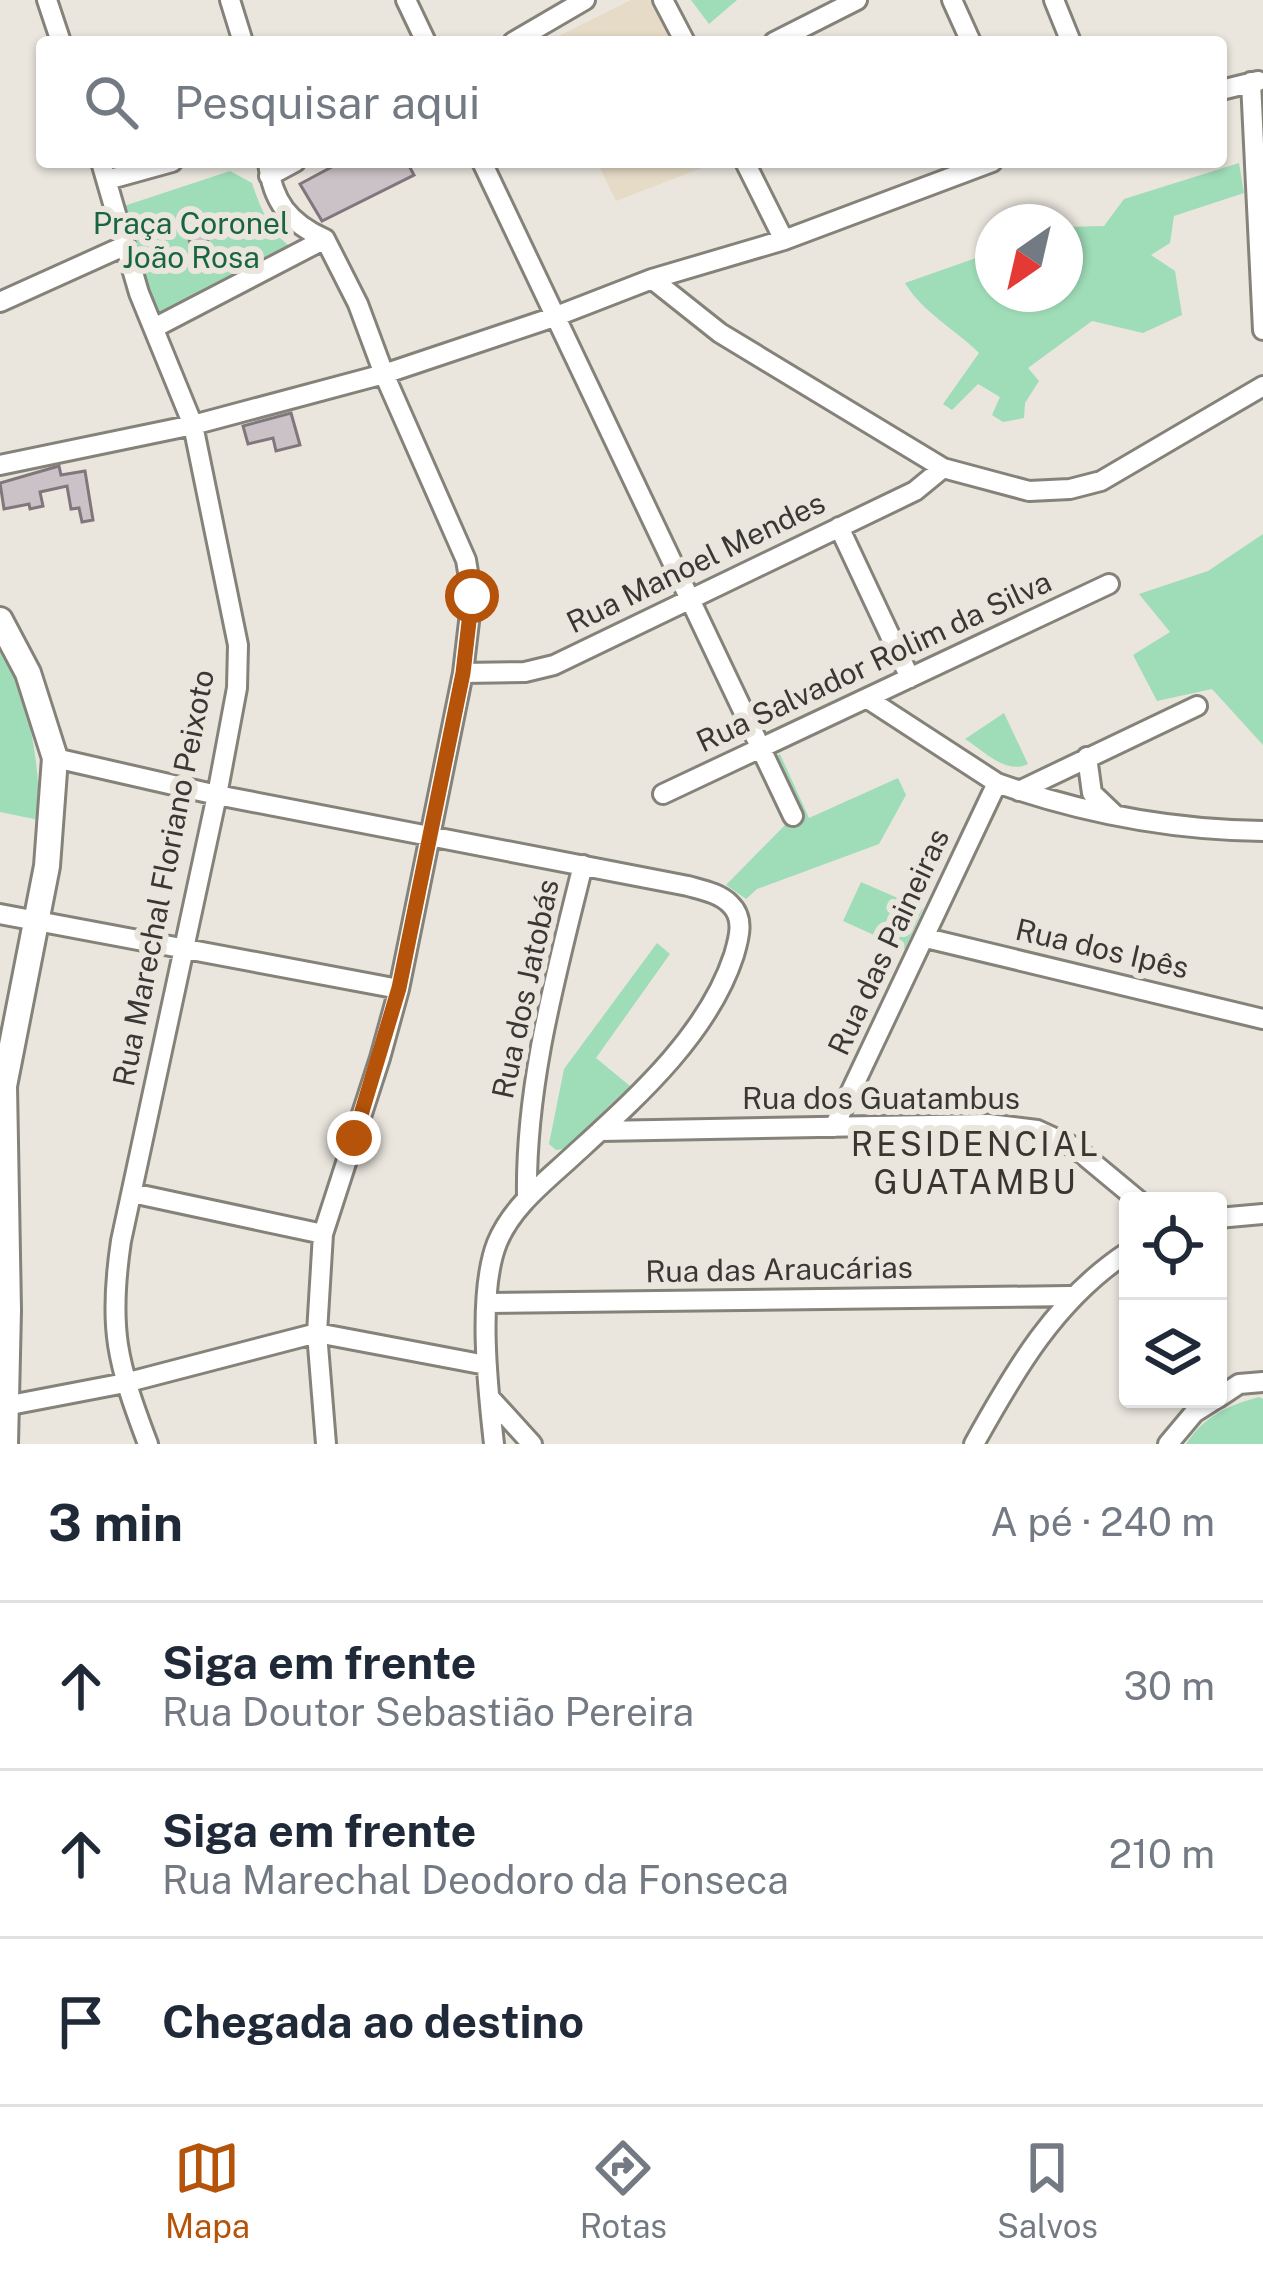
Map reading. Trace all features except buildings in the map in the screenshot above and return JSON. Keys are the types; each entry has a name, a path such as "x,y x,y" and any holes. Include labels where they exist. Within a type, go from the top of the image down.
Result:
{"main road":[{"path":"0,620 28,673 55,758 50,844 4,1086 5,1444"}],"street":[{"path":"47,0 59,36"},
{"path":"230,0 241,36"},
{"path":"523,36 585,0"},
{"path":"663,0 682,36"},
{"path":"786,36 857,0"},
{"path":"952,0 968,36"},
{"path":"1054,0 1069,36"},
{"path":"408,1 423,36"},
{"path":"1227,88 1257,81 1263,330"},
{"path":"485,168 793,816"},
{"path":"748,168 784,241"},
{"path":"0,465 193,424 384,374 652,279 784,241 976,168"},
{"path":"268,169 284,211 301,228 325,239 358,304 466,560 472,596 463,673 399,988 322,1234 317,1333 326,1444"},
{"path":"104,171 124,246 154,328 325,239"},
{"path":"0,302 124,246"},
{"path":"652,279 720,333 943,468 1029,491 1101,481 1263,386"},
{"name":"Rua Marechal Floriano Peixoto","path":"148,1444 124,1383 112,1298 217,795 237,688 238,645 193,424 154,328"},
{"name":"Rua Manoel Mendes","path":"463,673 525,672 554,665 916,491 943,468"},
{"path":"839,527 910,678"},
{"name":"Rua Salvador Rolim da Silva","path":"663,794 1109,584"},
{"path":"868,699 997,783 1018,791 1118,818 1263,831"},
{"path":"1018,791 1197,706"},
{"path":"55,758 217,795 688,886 731,904 739,918 740,936 718,991 685,1041 601,1131 527,1198 508,1219 496,1245 486,1365 494,1444"},
{"path":"1088,758 1092,793 1118,818"},
{"name":"Rua das Paineiras","path":"834,1127 997,783"},
{"name":"Rua dos Jatobás","path":"527,1198 530,1111 541,1037 583,865"},
{"path":"0,914 399,988"},
{"name":"Rua dos Ipês","path":"926,938 1263,1019"},
{"name":"Rua dos Guatambus","path":"601,1131 988,1124 1037,1130 1075,1148 1128,1192"},
{"path":"132,1193 322,1234"},
{"path":"1227,1217 1263,1214"},
{"path":"974,1444 1014,1372 1070,1296 1119,1259"},
{"name":"Rua das Araucárias","path":"488,1303 1070,1296"},
{"path":"4,1406 124,1383 317,1333 486,1365"},
{"path":"1227,1392 1239,1384 1263,1382"},
{"path":"489,1396 532,1444"},
{"path":"1168,1444 1202,1408"}],"shaded area":[{"path":"631,0 653,0 671,36 559,36"},
{"path":"600,168 701,168 616,201"}],"green space":[{"path":"691,0 737,0 709,24"},
{"path":"1239,163 1244,193 1174,216 1170,243 1151,255 1175,271 1182,315 1143,333 1092,321 1028,368 1039,381 1025,403 1024,418 1003,422 992,415 1000,397 978,384 952,410 943,404 979,353 930,312 905,283 975,258 975,312 1083,312 1083,227 1104,226 1124,199"},
{"name":"Praça Coronel João Rosa","path":"230,171 252,183 267,219 293,249 157,321 121,207"},
{"path":"1263,534 1263,745 1212,689 1157,701 1133,655 1170,632 1139,594 1208,571"},
{"path":"0,641 30,728 39,820 0,812"},
{"path":"1004,713 1028,764 1003,764 965,739"},
{"path":"780,754 809,818 898,778 906,795 879,844 757,889 746,899 726,885 785,825 757,765"},
{"path":"861,882 923,909 905,949 843,921"},
{"path":"657,943 670,954 596,1058 630,1086 564,1149 556,1150 549,1144 564,1069"},
{"path":"1263,1399 1263,1444 1186,1444 1217,1413"}],"district":[{"name":"RESIDENCIAL GUATAMBU","path":"976,1163"}],"route":[{"path":"354,1138 399,988 463,673 472,596"}]}
